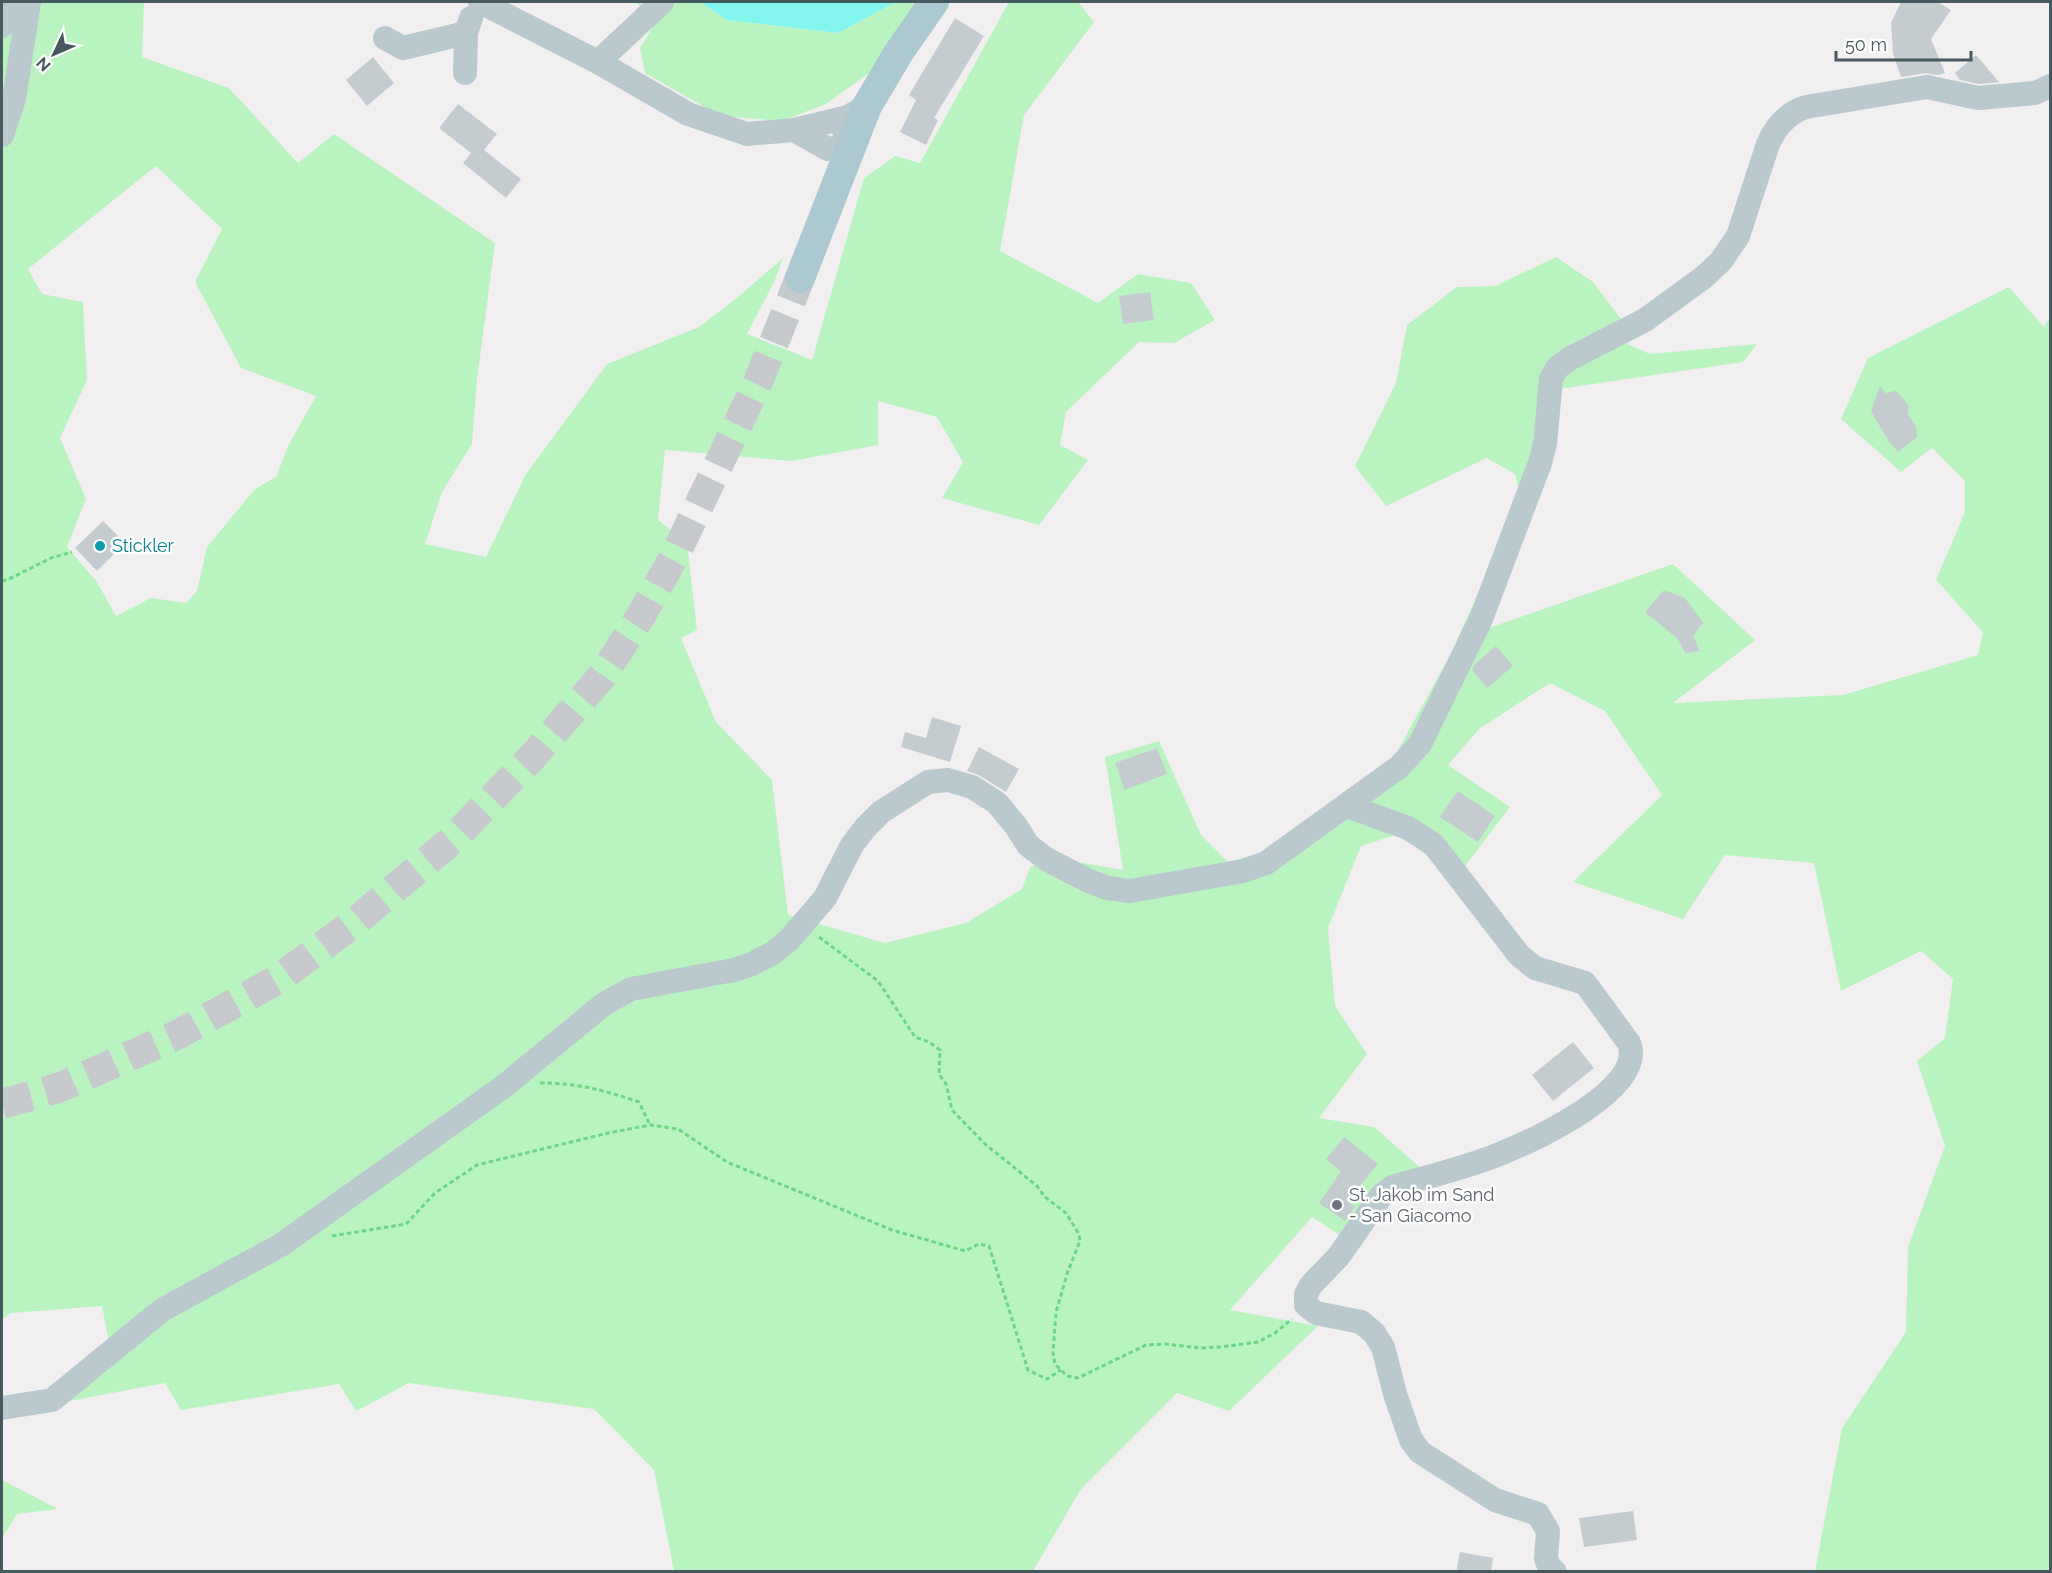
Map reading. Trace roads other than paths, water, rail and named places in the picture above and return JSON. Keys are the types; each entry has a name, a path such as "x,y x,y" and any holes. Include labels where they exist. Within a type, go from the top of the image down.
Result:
{"main road":[{"path":"800,278 837,183 839,147 899,52 934,2"}],"street":[{"path":"2,26 13,2"},
{"path":"2,135 14,99 29,2"},
{"path":"465,73 466,33 478,2 598,62 688,114 747,134 794,130 848,117 867,106"},
{"path":"598,62 658,6"},
{"path":"385,38 403,48 466,33"},
{"path":"2,1408 52,1400 162,1310 281,1245 503,1087 604,1004 631,989 734,970 773,953 789,940 825,898 852,845 865,828 881,812 928,782 948,780 972,787 997,803 1028,845 1046,859 1107,888 1130,891 1243,871 1266,863 1399,767 1420,744 1473,637 1540,464 1545,444 1551,379 1554,372 1569,359 1645,320 1704,277 1721,261 1738,236 1773,132 1788,116 1806,107 1927,87 1978,98 2035,93 2050,86"},
{"path":"794,130 839,147 844,130 830,120"},
{"path":"1347,806 1408,828 1434,845 1519,955 1535,968 1585,983 1629,1043 1632,1051 1628,1066 1613,1089 1545,1134 1486,1159 1392,1187 1381,1196 1338,1257 1311,1284 1306,1294 1306,1305 1316,1312 1361,1322 1374,1332 1383,1347 1395,1394 1412,1440 1420,1452 1495,1500 1538,1514 1548,1531 1546,1559 1555,1572"}],"water":[{"path":"700,2 896,2 838,33 727,20"}],"tunnel":[{"path":"2,1104 58,1088 177,1035 280,978 355,922 452,840 535,754 602,676 642,614 676,553 758,382 800,278"}],"place":[{"name":"Stickler","path":"100,546"},
{"name":"St. Jakob im Sand - San Giacomo","path":"1337,1205"}]}
